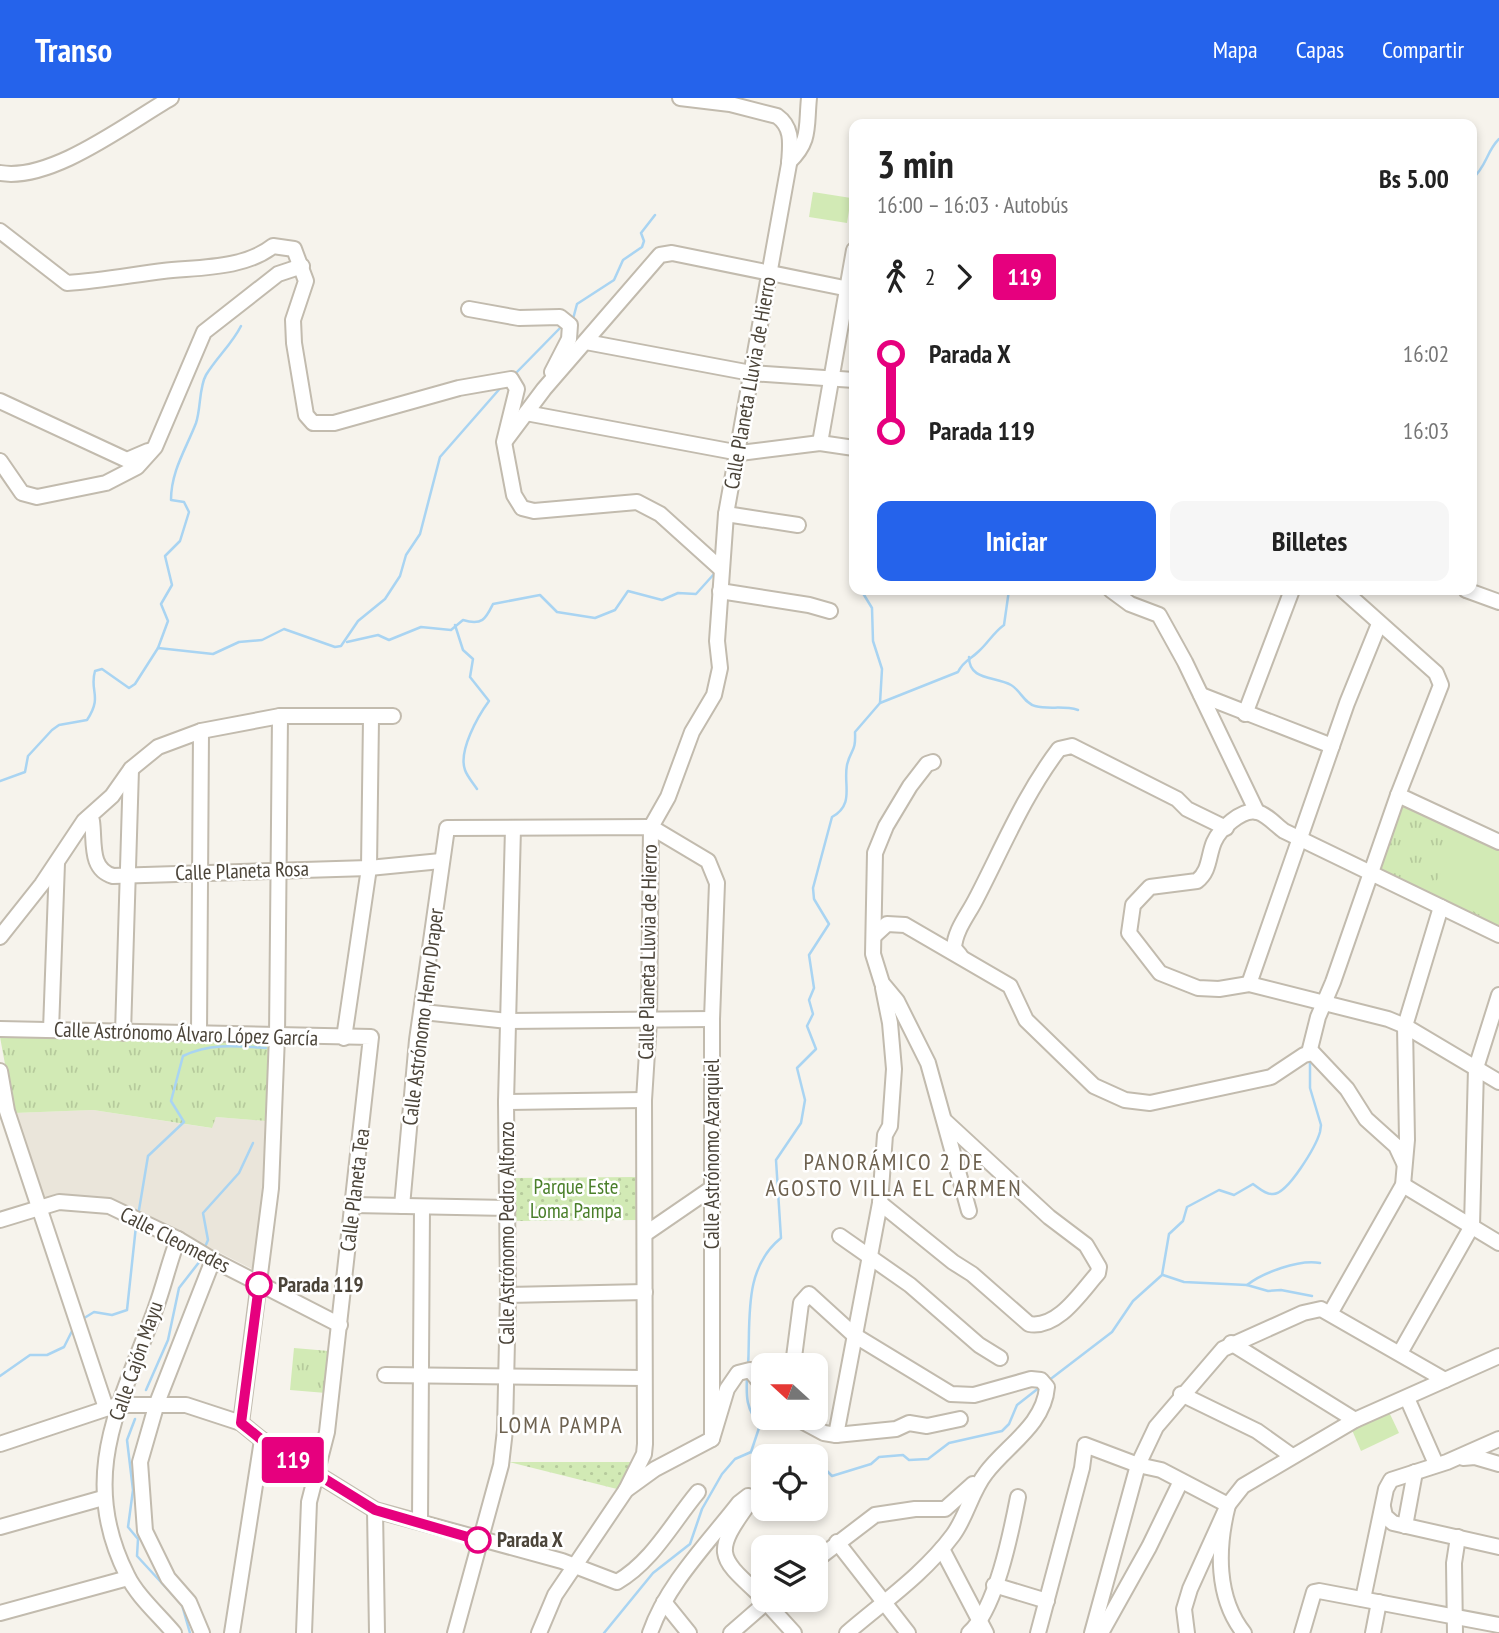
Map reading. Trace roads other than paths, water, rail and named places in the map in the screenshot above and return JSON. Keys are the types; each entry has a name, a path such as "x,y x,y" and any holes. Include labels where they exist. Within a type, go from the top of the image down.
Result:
{"street":[{"path":"0,173 25,174 52,166 171,98"},
{"name":"Calle Planeta Lluvia de Hierro","path":"539,1633 555,1595 576,1568 626,1490 644,1454 644,1100 649,1021 651,827 668,797 692,732 714,695 720,668 717,641 726,514 740,453 751,373 789,162 788,128 777,116 730,104 680,98"},
{"path":"789,162 801,151 807,138 809,98"},
{"path":"0,231 66,283 116,280 163,271 208,268 261,256 273,246 294,249 306,281 293,320 294,343 309,419 318,425 334,423 459,388 508,378 517,388 504,442 514,495 522,508 534,511 637,502 660,514 721,569"},
{"path":"504,442 544,389 660,255 672,253 849,289"},
{"path":"0,461 22,493 37,497 106,483 137,467 155,447 204,332 278,274 302,266"},
{"path":"820,443 849,298"},
{"path":"469,309 519,318 560,317 570,325 569,339 544,389"},
{"path":"586,342 751,373 849,379"},
{"path":"0,401 127,460 155,447"},
{"path":"526,413 740,453 820,443 849,447"},
{"path":"726,514 798,525"},
{"path":"720,591 830,611"},
{"path":"1477,594 1499,602"},
{"path":"1118,595 1130,604 1158,615 1201,695 1257,812"},
{"path":"1245,714 1290,595"},
{"path":"1309,1053 1314,1027 1398,795 1440,692 1440,679 1431,667 1348,595"},
{"path":"1249,984 1299,837 1379,624"},
{"path":"1201,695 1332,746"},
{"path":"241,1423 271,1188 277,1037 280,716"},
{"path":"0,937 88,818 113,796 131,769 158,747 201,731 280,716 393,716"},
{"path":"344,1038 369,868 370,718"},
{"path":"199,1034 201,731"},
{"path":"960,956 954,948 955,940 1000,854 1007,830 1054,755 1065,746 1072,746 1165,793 1187,809 1226,828"},
{"path":"836,1435 880,1203 894,1069 890,1023 873,954 873,870 880,839 910,786 927,764 933,762"},
{"path":"123,1032 131,769"},
{"path":"1398,795 1499,842"},
{"path":"1499,935 1299,837 1257,812 1247,812 1226,828 1213,844 1202,877 1190,883 1161,884 1143,891 1133,905 1128,925 1132,940 1153,966 1170,978 1198,988 1219,989 1249,984 1324,1002 1405,1026 1499,1082"},
{"name":"Calle Planeta Rosa","path":"88,818 92,821 94,856 98,867 113,876 369,868 441,861"},
{"path":"513,828 651,827"},
{"name":"Calle Astrónomo Azarquiel","path":"651,827 698,853 714,870 717,883 712,1019 712,1439"},
{"name":"Calle Astrónomo Henry Draper","path":"402,1206 418,1040 447,828 513,828"},
{"name":"Calle Astrónomo Pedro Alfonzo","path":"455,1633 501,1465 508,1376 506,1102 513,828"},
{"path":"51,1030 57,862"},
{"path":"1331,1312 1403,1185 1407,1140 1405,1026 1441,907"},
{"path":"875,935 887,924 905,925 1010,986 1026,1020 1094,1086 1125,1100 1150,1103 1271,1077 1309,1053 1318,1055 1331,1075 1347,1089 1366,1119 1395,1146 1404,1163"},
{"path":"882,983 897,1002 922,1051 945,1121 969,1211"},
{"path":"1400,1353 1472,1226 1476,1068 1499,995"},
{"path":"423,1012 508,1021 712,1019"},
{"name":"Calle Astrónomo Álvaro López García","path":"0,1029 371,1037"},
{"name":"Calle Planeta Tea","path":"304,1633 309,1502 327,1432 371,1037"},
{"path":"0,1071 7,1111 112,1407"},
{"path":"506,1102 644,1100"},
{"path":"880,1203 928,1239 953,1262 972,1274 1029,1324 1040,1325 1054,1320 1098,1273 1099,1267 1086,1245 1049,1217 945,1121"},
{"path":"1403,1185 1499,1242"},
{"path":"645,1234 712,1188"},
{"name":"Calle Cleomedes","path":"0,1220 40,1207 76,1202 109,1206 178,1239 213,1260 340,1325"},
{"path":"353,1205 508,1208"},
{"path":"420,1522 422,1207"},
{"path":"841,1236 929,1300 989,1353 1000,1358"},
{"name":"Calle Cajón Mayu","path":"174,1633 128,1577 110,1535 103,1498 112,1407 156,1308 178,1239"},
{"name":"Calle Cajón Mayu","path":"202,1633 189,1602 168,1578 145,1531 140,1462 157,1404 213,1260"},
{"path":"508,1295 645,1292"},
{"path":"795,1353 801,1303 806,1296 817,1298 854,1335 956,1396 996,1391 1031,1379 1045,1383 1046,1393 1039,1411 1015,1446 945,1509 915,1509 875,1515 828,1550"},
{"path":"1091,1633 1138,1465 1156,1427 1181,1394 1231,1343 1313,1310 1331,1312 1445,1380"},
{"path":"1231,1343 1355,1420"},
{"path":"1187,1633 1185,1601 1228,1506 1243,1486 1355,1420 1499,1356"},
{"path":"626,1490 655,1469 712,1439 727,1389 738,1373 745,1370 751,1372"},
{"path":"385,1375 644,1378"},
{"path":"1181,1394 1257,1431 1292,1456"},
{"path":"1407,1398 1442,1463"},
{"path":"0,1444 112,1407 186,1405 241,1423 317,1476 375,1510 576,1568 617,1583 629,1576 663,1541 675,1520 698,1492"},
{"path":"818,1430 836,1435 896,1429 909,1423 927,1426 960,1419"},
{"path":"1363,1599 1391,1480 1442,1463 1499,1439"},
{"path":"232,1633 262,1440"},
{"path":"1038,1633 1082,1468 1085,1444 1138,1465 1161,1470 1228,1506"},
{"path":"1442,1463 1475,1457 1499,1464"},
{"path":"847,1633 932,1562 959,1527 974,1491 987,1471"},
{"path":"1405,1526 1415,1472"},
{"path":"1101,1633 1149,1547 1181,1481"},
{"path":"650,1633 664,1602 688,1567 739,1503 748,1496 751,1498 750,1502 733,1526 724,1553 732,1570 751,1587"},
{"path":"983,1628 1002,1566 1018,1497"},
{"path":"0,1527 103,1498"},
{"path":"1228,1506 1221,1553 1224,1599 1244,1633"},
{"path":"1383,1507 1388,1521 1499,1547"},
{"path":"375,1510 377,1633"},
{"path":"1455,1633 1454,1563 1458,1537"},
{"path":"837,1542 908,1633"},
{"path":"942,1549 983,1628"},
{"path":"0,1614 128,1577"},
{"path":"994,1585 1047,1601"},
{"path":"1302,1633 1314,1592 1327,1591 1499,1625"},
{"path":"664,1602 689,1633"},
{"path":"1373,1633 1379,1602"},
{"path":"732,1633 754,1612"},
{"path":"776,1612 794,1633"},
{"path":"969,1633 983,1628"}],"waterway":[{"path":"1477,173 1499,139"},
{"path":"573,319 577,304 614,280 623,260 642,247 644,241 641,233 655,215"},
{"path":"158,648 168,621 161,604 172,585 165,556 180,541 189,512 184,502 171,500 174,479 196,423 204,380 241,326"},
{"path":"513,376 562,326"},
{"path":"0,781 25,772 28,756 59,725 87,720 95,699 95,671 102,669 129,688 135,684 158,648 213,654 239,642 262,640 284,629 335,647 341,646 358,621 385,599 400,576 406,555 420,534 440,457 503,385"},
{"path":"347,642 378,635 389,640 421,627 451,630 463,620 483,620 493,604 540,595 557,612 595,618 615,610 628,591 662,600 678,593 696,594 714,574"},
{"path":"864,595 872,608 873,641 882,669 880,703"},
{"path":"748,1366 749,1314 754,1281 760,1265 781,1238 776,1160 801,1123 805,1100 797,1068 816,1049 807,1026 813,1014 809,1000 814,988 809,955 829,924 814,899 813,888 832,817 839,812 846,800 846,772 854,747 855,732 880,703 958,672 1004,625 1008,595"},
{"path":"455,625 463,650 473,659 470,677 489,701 475,724 464,753 465,770 477,789"},
{"path":"969,657 970,665 978,674 1011,685 1031,705 1078,710"},
{"path":"138,1216 148,1156 184,1122 171,1101 183,1056 213,1047 266,1048"},
{"path":"1048,1381 1112,1332 1133,1301 1162,1275 1169,1234 1183,1221 1187,1207 1219,1190 1234,1195 1253,1184 1273,1194 1279,1192 1293,1178 1320,1132 1321,1125 1310,1088 1310,1060"},
{"path":"205,1247 208,1240 203,1213 239,1173 253,1143"},
{"path":"81,1320 94,1312 112,1315 127,1310 136,1226"},
{"path":"146,1390 168,1340 179,1288 200,1261"},
{"path":"1163,1275 1184,1282 1247,1285 1281,1268 1302,1263 1320,1263"},
{"path":"1247,1285 1268,1291 1281,1290 1312,1296"},
{"path":"0,1376 30,1355 47,1355 64,1347 74,1327"},
{"path":"604,1633 653,1573 690,1544 702,1509 722,1474 735,1459 751,1452 760,1425 748,1402 747,1376"},
{"path":"828,1472 832,1476 871,1464 879,1457 903,1455 909,1460 928,1459 949,1443 1002,1431 1009,1424 1017,1405 1040,1387"},
{"path":"135,1419 127,1440 133,1490 128,1527 138,1539 137,1556 182,1605 190,1633"}],"place":[{"name":"Parada 119","path":"259,1285"},
{"name":"Parada X","path":"478,1540"}],"district":[{"name":"PANORÁMICO 2 DE AGOSTO VILLA EL CARMEN","path":"894,1175"},
{"name":"LOMA PAMPA","path":"561,1425"}],"park label":[{"name":"Parque Este Loma Pampa","path":"576,1199"}]}
